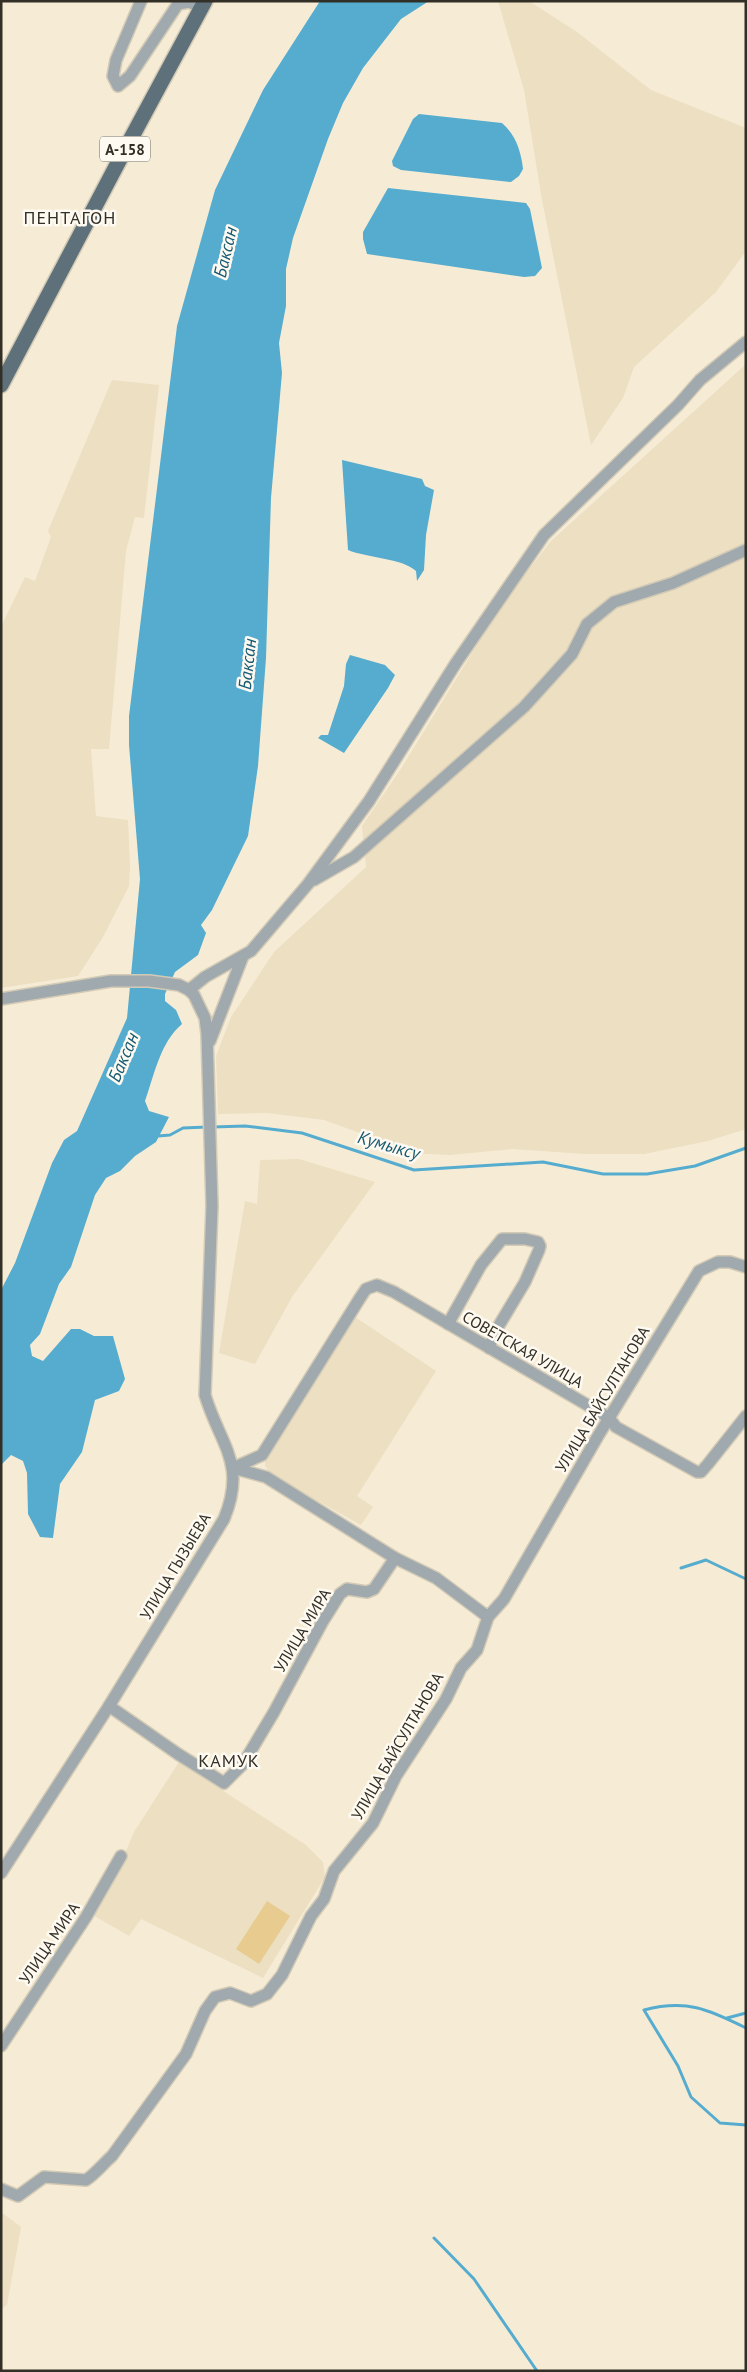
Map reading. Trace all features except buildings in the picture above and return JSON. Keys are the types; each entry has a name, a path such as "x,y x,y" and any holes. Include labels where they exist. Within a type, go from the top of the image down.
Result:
{"main road":[{"name":"А-158","path":"1,386 204,4"}],"street":[{"path":"141,1 116,60 113,76 118,86 130,76 178,4 189,2 204,4"},
{"path":"1,999 126,980 184,987 243,956 266,936 308,884 369,801 456,663 544,535 678,405 700,380 746,342"},
{"path":"308,884 354,857 524,707 572,654 587,624 614,602 673,583 746,550"},
{"path":"208,1046 243,956"},
{"path":"184,987 202,1010 208,1046 212,1206 204,1371 205,1395 213,1421 231,1458 233,1468 266,1477 395,1558 436,1578 488,1617"},
{"path":"448,1324 481,1266 502,1239 525,1238 538,1242 539,1250 525,1282 495,1332 488,1348"},
{"name":"УЛИЦА БАЙСУЛТАНОВА","path":"1,2189 18,2196 44,2177 86,2180 112,2156 186,2054 205,2011 215,1997 230,1992 251,2001 267,1994 282,1975 312,1916 324,1899 334,1871 373,1823 396,1776 446,1699 457,1676 477,1650 488,1617 504,1599 609,1418 699,1271 718,1262 730,1262 746,1267"},
{"name":"СОВЕТСКАЯ УЛИЦА","path":"233,1468 262,1455 360,1298 366,1289 372,1286 383,1286 394,1292 609,1418 616,1427 697,1472 705,1467 746,1416"},
{"name":"УЛИЦА ГЫЗЫЕВА","path":"1,1874 109,1706 224,1519 232,1494 233,1468"},
{"name":"УЛИЦА МИРА","path":"109,1706 224,1783 243,1764 340,1594 347,1589 367,1592 374,1589 395,1558"},
{"name":"УЛИЦА МИРА","path":"1,2046 86,1918 121,1856"}],"shaded area":[{"path":"498,1 529,1 577,32 651,90 746,128 746,251 716,292 634,367 623,398 591,445 542,200 524,90"},
{"path":"746,364 746,1129 708,1141 644,1154 585,1154 512,1149 450,1155 406,1153 374,1138 324,1120 267,1113 218,1114 216,1056 231,1017 274,952 366,867 362,826 402,767 502,604 551,541"},
{"path":"112,380 159,385 144,518 135,517 126,551 109,749 91,749 96,816 128,820 129,886 103,937 78,976 1,988 1,627 25,577 35,581 51,537 48,531"},
{"path":"299,1159 375,1182 292,1297 255,1364 219,1353 245,1201 257,1204 260,1160"},
{"path":"355,1317 436,1371 357,1496 373,1507 361,1525 273,1476 265,1466 265,1460"},
{"path":"179,1762 306,1845 323,1862 325,1877 263,1978 141,1919 129,1936 91,1914 123,1858 134,1832"},
{"path":"267,1901 290,1916 259,1964 236,1949"},
{"path":"1,2212 21,2227 7,2305 1,2309"}],"water":[{"name":"Баксан","path":"320,1 429,1 401,19 363,68 343,103 328,139 293,238 286,269 286,306 279,343 282,373 271,498 266,658 258,766 248,836 212,910 201,925 206,933 198,955 175,972 165,994 165,1001 176,1010 182,1024 163,1049 145,1101 149,1111 169,1117 156,1142 135,1156 120,1171 106,1178 95,1195 71,1267 59,1284 40,1334 30,1345 32,1356 43,1361 71,1329 80,1329 94,1336 113,1336 125,1379 119,1391 95,1400 82,1452 60,1484 53,1538 40,1537 28,1514 27,1473 23,1461 11,1455 1,1465 1,1290 15,1263 52,1163 64,1140 77,1131 127,1018 140,879 129,745 129,716 177,326 215,190 263,90"},
{"path":"419,114 502,123 514,138 521,156 523,169 519,176 511,182 401,170 393,166 392,161 413,119"},
{"path":"388,188 526,203 530,209 542,268 535,276 524,277 367,254 363,232"},
{"path":"342,460 422,479 425,486 434,490 426,535 424,570 417,581 416,571 402,563 348,550"},
{"path":"350,655 385,665 395,675 344,753 318,738 321,735 328,735 344,686 346,664"}],"waterway":[{"name":"Кумыксу","path":"213,1127 245,1126 302,1133 414,1170 543,1162 603,1174 647,1174 695,1166 746,1148"},
{"name":"Кумыксу","path":"158,1136 170,1135 183,1128 207,1127"},
{"path":"681,1568 706,1560 746,1579"},
{"path":"746,2028 708,2011 685,2006 659,2007 644,2010 678,2066 691,2097 720,2123 746,2125"},
{"path":"727,2018 746,2013"},
{"path":"434,2238 474,2279 537,2371"}],"district":[{"name":"ПЕНТАГОН","path":"70,217"},
{"name":"КАМУК","path":"229,1760"}]}
